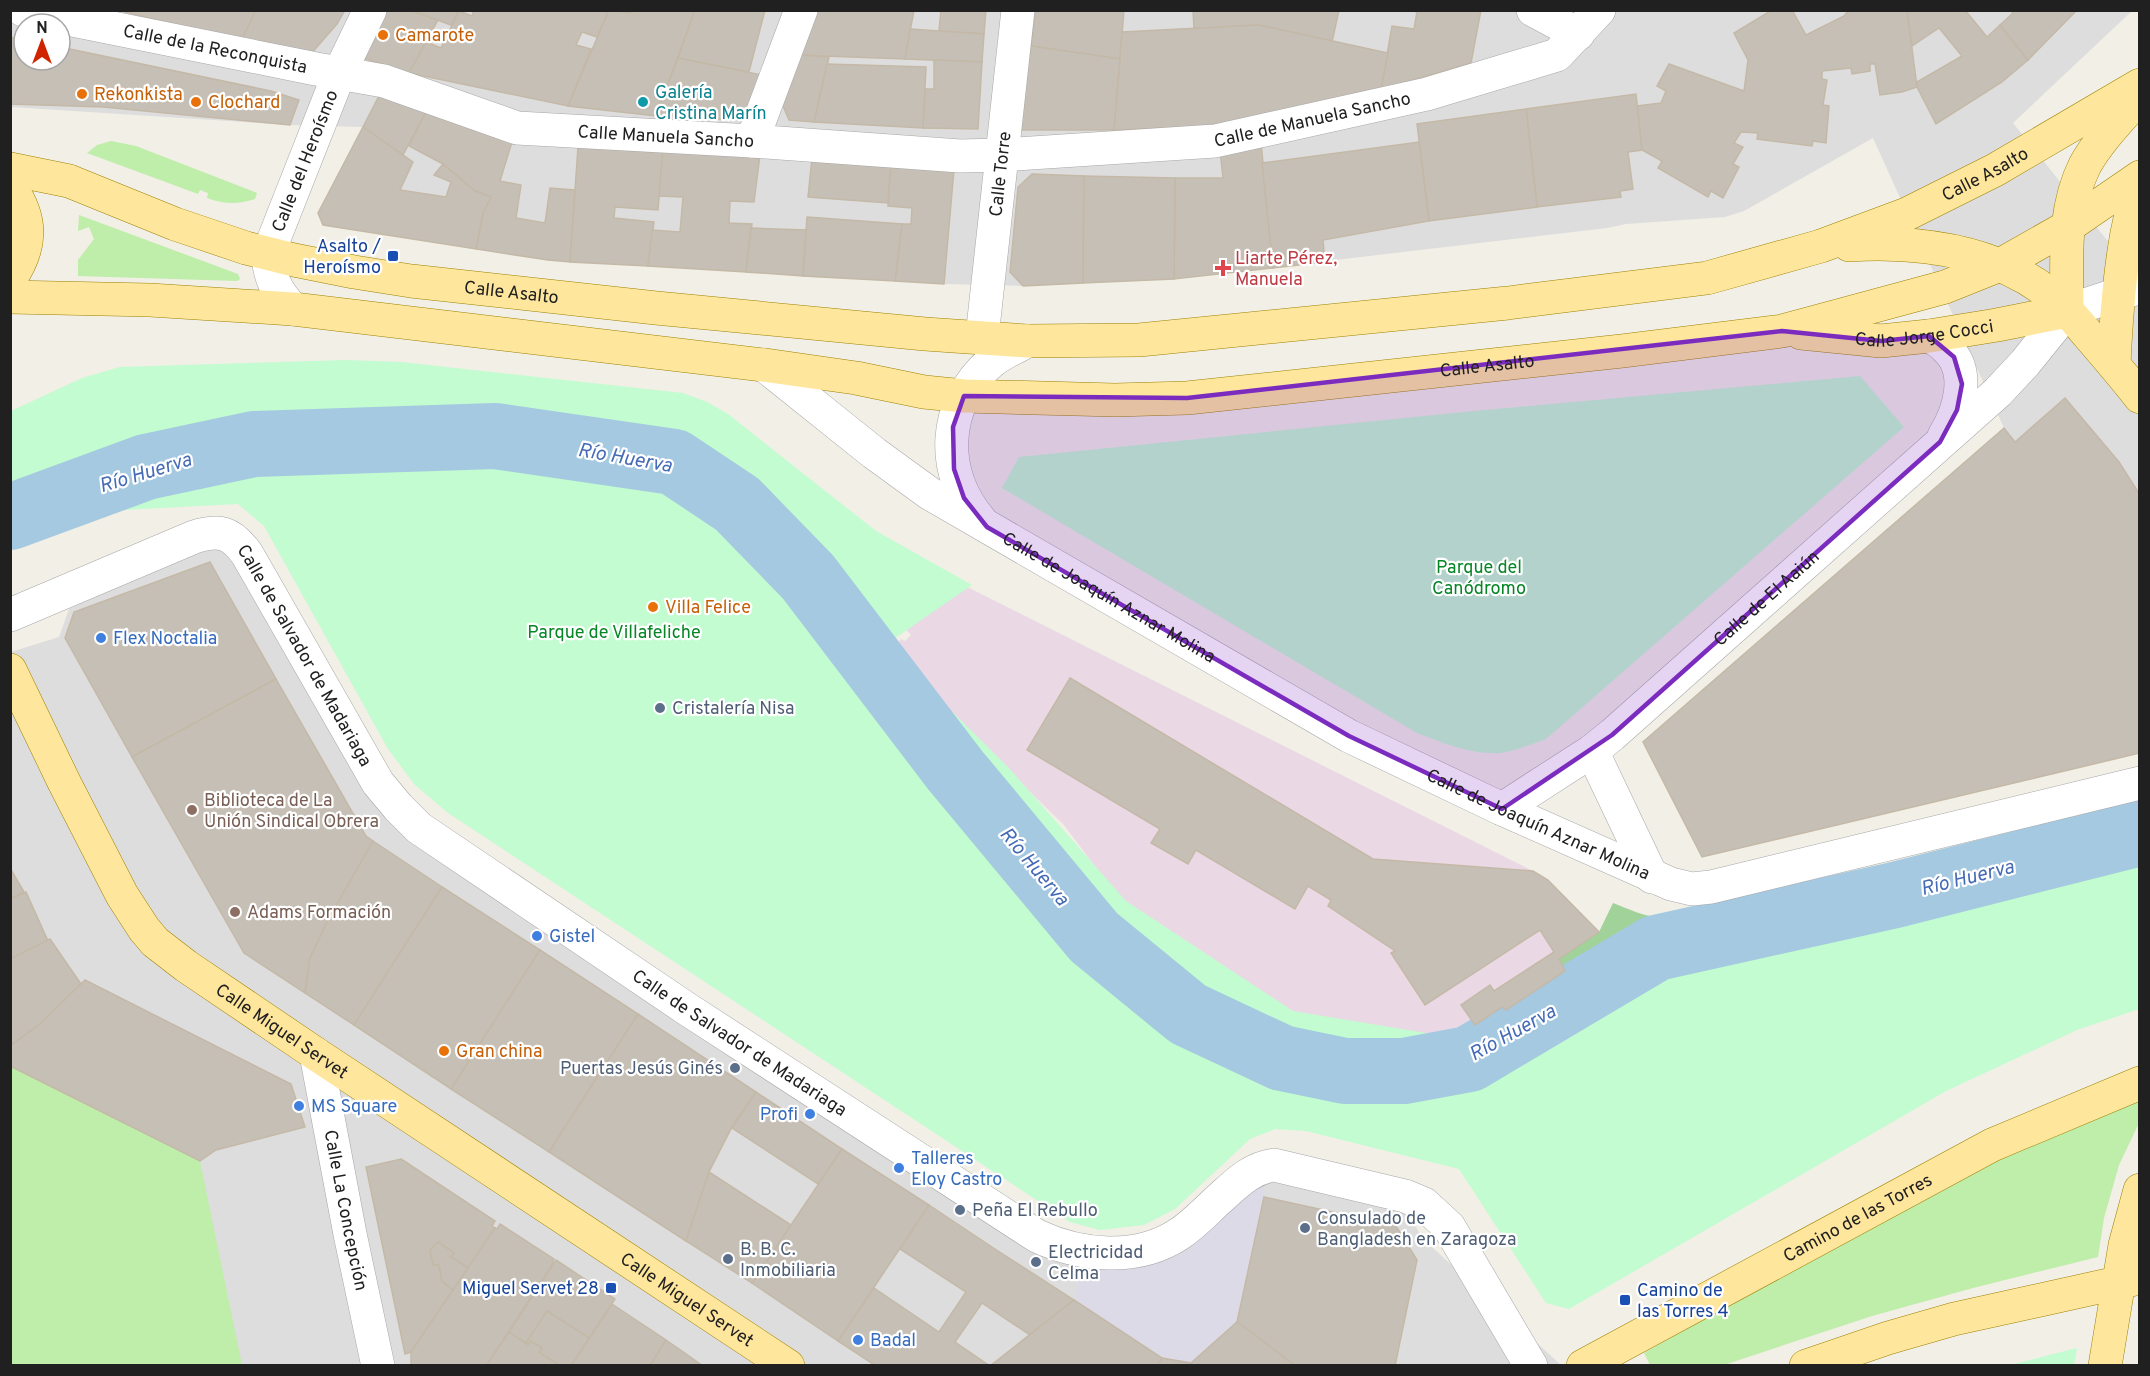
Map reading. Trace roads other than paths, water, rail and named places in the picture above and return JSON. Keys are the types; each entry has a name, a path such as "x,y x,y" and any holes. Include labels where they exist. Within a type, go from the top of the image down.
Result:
{"main road":[{"name":"Calle Asalto","path":"10,169 69,181 209,236 268,254 354,273 668,309 925,334 1028,341 1139,340 1614,290 1707,278 1821,246 1907,214 1995,170 2139,85"},
{"path":"2139,96 2099,144 2085,165 2076,186 2067,226 2067,311 2114,364 2139,397"},
{"name":"Calle Asalto","path":"10,297 150,300 293,309 764,365 856,378 924,392 964,396 1115,400 1187,398 1622,351 1782,331 1945,287 2000,265 2067,226 2139,177"},
{"path":"2114,364 2115,318 2129,290 2122,257 2139,183"},
{"path":"10,188 25,213 27,245 10,279"},
{"name":"Calle Asalto","path":"1821,246 1920,245 1948,250 2014,271 2038,286 2067,311"},
{"name":"Calle Jorge Cocci","path":"1782,331 1881,341 1929,336 2067,311"},
{"name":"Calle Miguel Servet","path":"10,670 122,895 155,942 186,966 316,1054 788,1365"},
{"name":"Camino de las Torres","path":"1583,1365 1992,1145 2139,1083"},
{"path":"2105,1365 2129,1280 2125,1245 2139,1190"},
{"path":"1806,1365 1954,1319 2129,1280"}],"street":[{"name":"Calle de la Reconquista","path":"23,10 111,19 339,74"},
{"name":"Calle del Heroísmo","path":"293,309 280,296 273,282 268,268 268,254 339,74 370,10"},
{"path":"752,141 801,10"},
{"name":"Calle Torre","path":"982,337 1018,10"},
{"path":"1533,10 1588,22"},
{"name":"Calle de Manuela Sancho","path":"1001,155 1215,141 1437,91 1557,55 1588,22"},
{"name":"Calle Manuela Sancho","path":"339,74 384,81 517,128 752,141 960,156 1001,155"},
{"path":"2067,311 2129,290"},
{"name":"Calle de El Aaiún","path":"1502,809 1592,751 1998,392 2067,311"},
{"name":"Calle de El Aaiún","path":"1929,336 1946,347 1954,357 1962,384 1957,410 1940,442"},
{"name":"Calle Asalto","path":"964,396 979,374 992,361 1028,341"},
{"name":"Calle de Joaquín Aznar Molina","path":"764,365 874,453 930,493 1349,736 1502,809 1671,884 1692,889 1711,887 2139,783"},
{"name":"Calle de Joaquín Aznar Molina","path":"964,396 953,427 954,469 964,498 987,527"},
{"name":"Calle de Salvador de Madariaga","path":"10,615 194,537 210,532 223,533 233,538 247,554 378,783 419,828 687,1009 1037,1236 1060,1246 1086,1251 1114,1253 1153,1246 1187,1228 1242,1178 1265,1166 1274,1165 1405,1196 1424,1204 1449,1227 1531,1365"},
{"path":"1592,751 1652,877"},
{"name":"Calle La Concepción","path":"316,1054 350,1234 378,1365"}],"waterway":[{"name":"Río Huerva","path":"10,517 146,467 254,444 495,436 674,462 737,504 808,577 955,770 1094,937 1188,1014 1282,1058 1345,1071 1404,1071 1469,1059 1656,948 1895,895 2140,833"}],"place":[{"name":"Camarote","path":"383,35"},
{"name":"Rekonkista","path":"82,94"},
{"name":"Clochard","path":"196,102"},
{"name":"Galería Cristina Marín","path":"643,102"},
{"name":"Asalto / Heroísmo","path":"393,256"},
{"name":"Liarte Pérez, Manuela","path":"1223,268"},
{"name":"Villa Felice","path":"653,607"},
{"name":"Flex Noctalia","path":"101,638"},
{"name":"Cristalería Nisa","path":"660,708"},
{"name":"Biblioteca de La Unión Sindical Obrera","path":"192,810"},
{"name":"Adams Formación","path":"235,912"},
{"name":"Gistel","path":"537,936"},
{"name":"Gran china","path":"444,1051"},
{"name":"Puertas Jesús Ginés","path":"735,1068"},
{"name":"MS Square","path":"299,1106"},
{"name":"Profi","path":"810,1114"},
{"name":"Talleres Eloy Castro","path":"899,1168"},
{"name":"Peña El Rebullo","path":"960,1210"},
{"name":"Consulado de Bangladesh en Zaragoza","path":"1305,1228"},
{"name":"B. B. C. Inmobiliaria","path":"728,1259"},
{"name":"Electricidad Celma","path":"1036,1262"},
{"name":"Miguel Servet 28","path":"611,1288"},
{"name":"Camino de las Torres 4","path":"1625,1300"},
{"name":"Badal","path":"858,1340"}],"park label":[{"name":"Parque del Canódromo","path":"1479,577"},
{"name":"Parque de Villafeliche","path":"614,632"}]}
